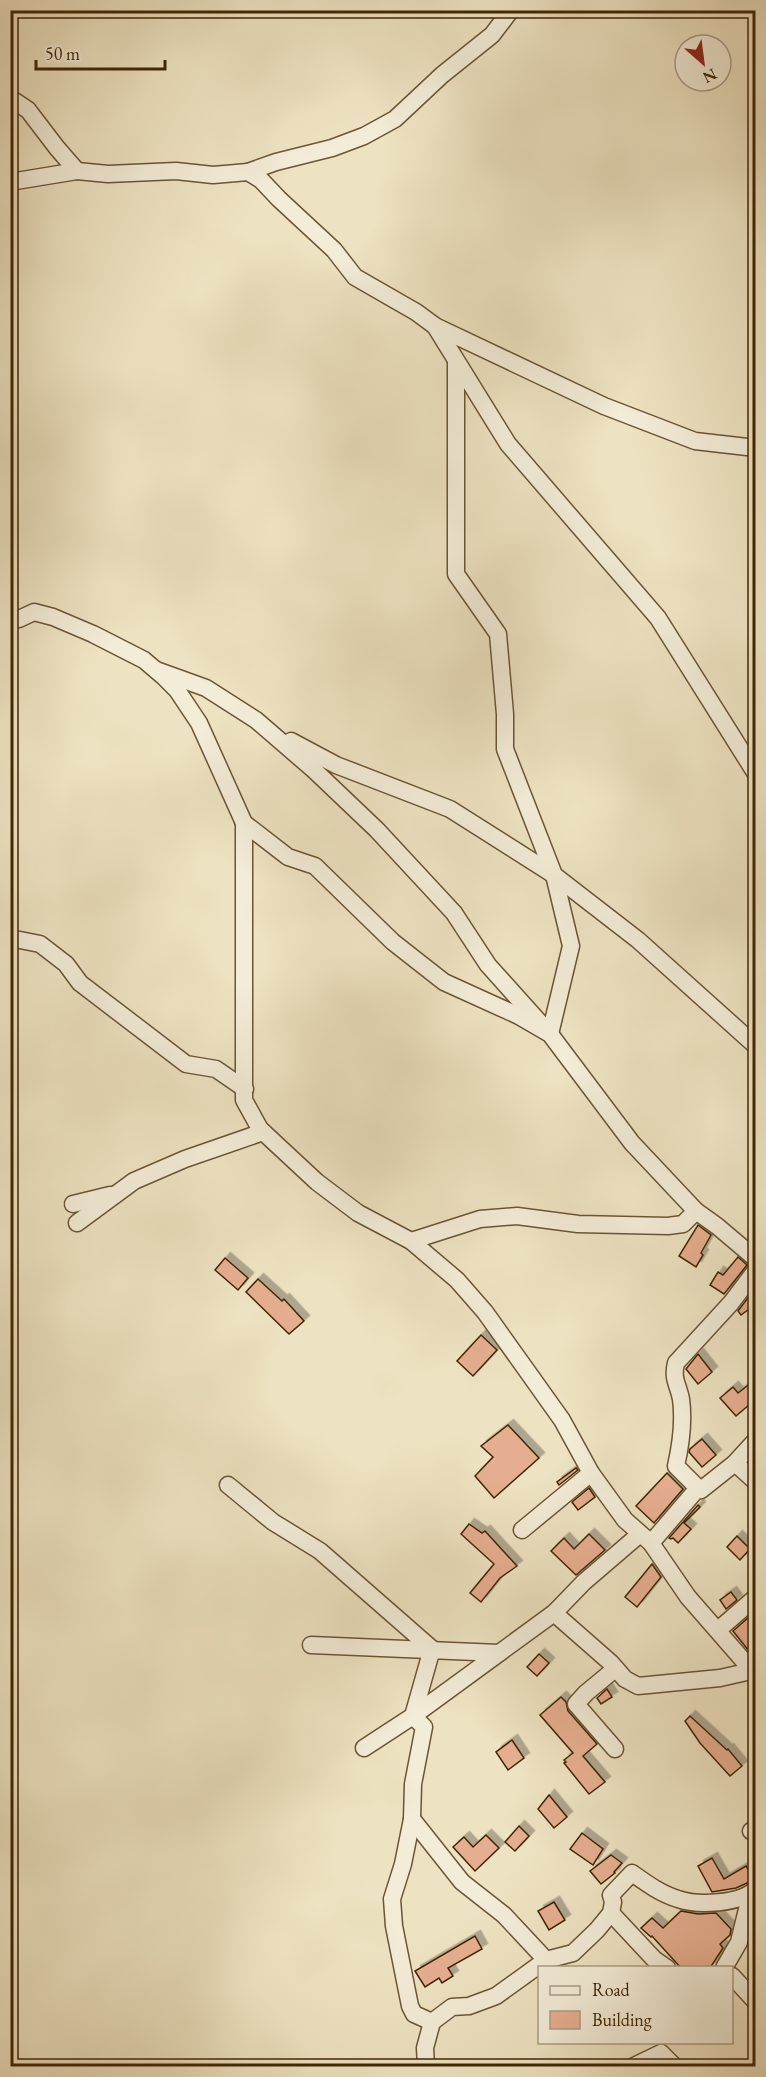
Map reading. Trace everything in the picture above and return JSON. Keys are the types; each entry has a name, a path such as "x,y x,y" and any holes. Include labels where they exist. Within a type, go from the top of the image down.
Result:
{"street":[{"path":"10,182 77,171 108,174 176,171 213,175 248,172 276,162 332,148 364,136 395,119 442,75 492,35 511,10"},
{"path":"10,98 28,110 77,171"},
{"path":"248,172 261,180 279,200 334,250 355,277 416,312 435,326 614,410 695,441 756,448"},
{"path":"435,326 508,444 658,618 756,774"},
{"path":"456,363 456,574 498,634 505,714 505,749 554,875 572,946 550,1034"},
{"path":"10,618 19,619 34,612 53,617 93,634 144,660 177,690 199,723 244,824 244,1100 263,1132 317,1182 358,1213 411,1241 458,1281 485,1312 562,1420 591,1473 625,1520 645,1539 688,1597 753,1673"},
{"path":"156,670 206,688 263,727 314,770 377,830 454,913 488,965 550,1034 632,1143 696,1211 756,1259"},
{"path":"263,727 336,765 450,809 554,875 638,940 756,1046"},
{"path":"244,824 288,857 315,866 393,942 444,982 519,1016 550,1034"},
{"path":"20,940 40,944 66,964 80,983 186,1064 216,1069 245,1089"},
{"path":"77,1223 134,1181 175,1163 263,1132"},
{"path":"73,1204 117,1194"},
{"path":"411,1241 480,1219 518,1216 578,1224 668,1226 683,1224 696,1211"},
{"path":"756,1270 731,1303 676,1363 673,1374 681,1400 682,1442 676,1466 701,1490 735,1463 756,1440"},
{"path":"735,1463 756,1482"},
{"path":"522,1530 591,1473"},
{"path":"228,1485 273,1522 320,1551 432,1649"},
{"path":"364,1748 413,1716 554,1613 584,1582 645,1539 698,1488"},
{"path":"718,1630 756,1597"},
{"path":"554,1613 611,1663 625,1679 638,1686 753,1673"},
{"path":"311,1645 499,1653"},
{"path":"413,1716 432,1649"},
{"path":"615,1669 576,1704 615,1749"},
{"path":"413,1716 424,1727 414,1784 412,1819 403,1864 392,1899 394,1926 410,2006 414,2014 432,2022"},
{"path":"412,1819 462,1882 504,1915 546,1960"},
{"path":"426,2067 425,2048 432,2022 452,2007 469,2006 496,1996 546,1960 573,1953 597,1930 611,1912 613,1902 611,1895 632,1873 649,1885 679,1900 718,1902 734,1900 753,1891"},
{"path":"725,1966 739,1942 753,1891"},
{"path":"611,1912 654,1959 664,1966"},
{"path":"733,1977 756,2002"},
{"path":"634,2067 661,2053 674,2067"}],"building":[{"path":"698,1225 711,1235 696,1267 679,1256"},
{"path":"738,1257 747,1265 724,1294 710,1285 718,1272 723,1275"},
{"path":"225,1258 248,1278 238,1290 215,1270"},
{"path":"258,1279 282,1301 284,1299 304,1321 289,1334 246,1292"},
{"path":"750,1295 756,1304 741,1315 738,1311"},
{"path":"481,1335 497,1350 473,1376 457,1361"},
{"path":"698,1354 712,1372 698,1384 686,1369"},
{"path":"756,1379 756,1399 736,1416 720,1398 733,1387 738,1393"},
{"path":"508,1425 539,1458 494,1498 475,1476 493,1457 481,1446"},
{"path":"702,1439 716,1455 702,1467 689,1452"},
{"path":"576,1468 578,1470 559,1485 557,1482"},
{"path":"667,1473 683,1489 654,1523 636,1506"},
{"path":"589,1488 595,1497 578,1510 572,1502"},
{"path":"698,1505 700,1507 684,1523 691,1529 678,1543 673,1538 669,1538"},
{"path":"469,1524 482,1533 485,1531 517,1566 500,1578 481,1602 470,1593 494,1564 461,1534"},
{"path":"589,1534 605,1550 576,1575 551,1551 564,1538 574,1549"},
{"path":"737,1536 750,1549 740,1560 727,1547"},
{"path":"652,1564 661,1577 637,1607 625,1597"},
{"path":"731,1592 737,1600 726,1609 720,1600"},
{"path":"756,1611 756,1648 749,1651 733,1631"},
{"path":"539,1654 549,1663 537,1676 527,1667"},
{"path":"607,1689 612,1697 601,1704 597,1698"},
{"path":"561,1697 566,1702 568,1711 597,1744 583,1756 605,1782 589,1794 564,1763 566,1762 564,1760 573,1753 540,1715"},
{"path":"690,1716 728,1749 742,1766 730,1776 700,1743 685,1721"},
{"path":"512,1740 524,1758 508,1770 496,1752"},
{"path":"549,1795 567,1817 554,1828 538,1809"},
{"path":"519,1826 529,1836 515,1851 505,1842"},
{"path":"582,1833 603,1849 593,1865 570,1849"},
{"path":"486,1835 499,1848 475,1871 453,1847 464,1837 473,1847"},
{"path":"611,1855 622,1863 615,1873 601,1884 590,1871"},
{"path":"712,1858 724,1879 746,1866 748,1869 756,1862 756,1879 736,1888 712,1892 698,1866"},
{"path":"554,1902 565,1920 549,1930 538,1911"},
{"path":"681,1911 698,1914 716,1913 731,1929 730,1935 720,1944 723,1948 711,1966 679,1966 652,1936 641,1928 652,1918 663,1928"},
{"path":"475,1936 482,1949 448,1968 453,1976 442,1983 439,1978 425,1987 415,1971"}]}
